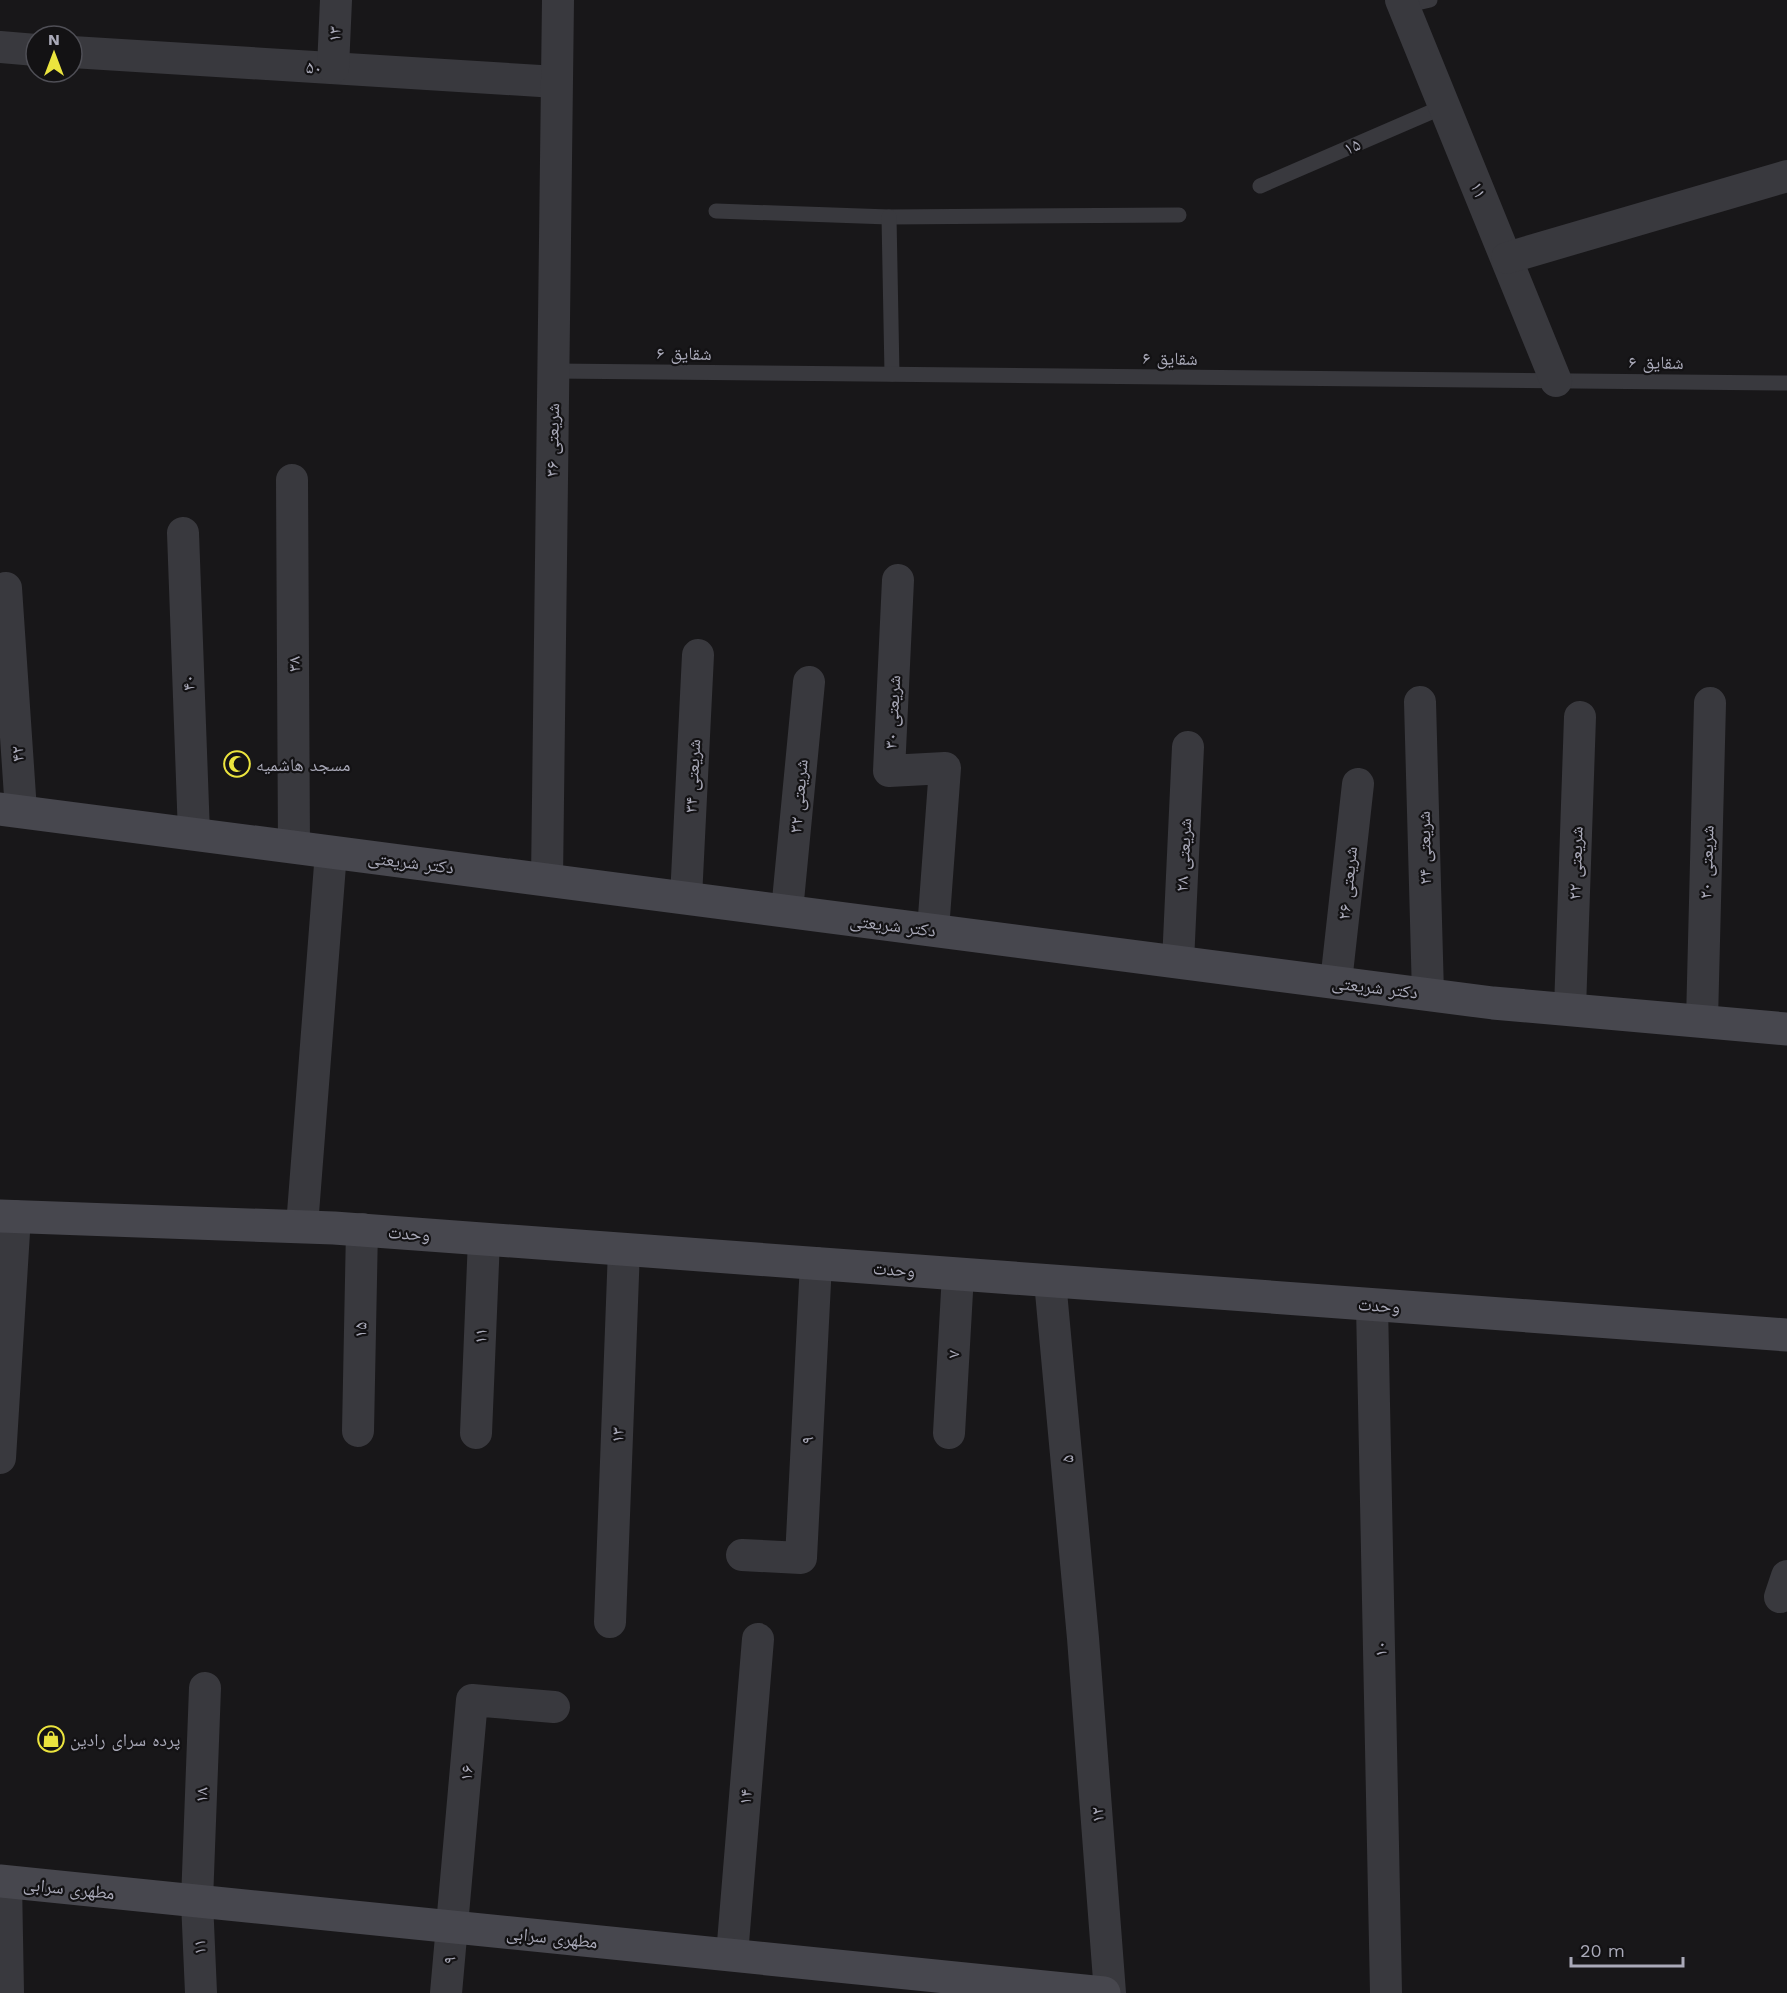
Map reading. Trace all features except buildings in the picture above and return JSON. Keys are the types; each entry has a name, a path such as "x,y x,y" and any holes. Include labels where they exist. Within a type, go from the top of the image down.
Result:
{"street":[{"name":"۱۳","path":"333,68 336,0"},
{"name":"شریعتی ۳۶","path":"547,880 558,0"},
{"name":"۱۱","path":"1412,2 1445,106 1556,381"},
{"path":"0,47 24,49"},
{"name":"۵۰","path":"84,53 556,82"},
{"path":"1507,258 1787,176"},
{"name":"۳۸","path":"292,480 294,847"},
{"name":"۴۰","path":"183,533 194,834"},
{"name":"شریعتی ۳۰","path":"898,580 889,771 945,768 933,930"},
{"name":"۴۲","path":"6,588 10,810"},
{"name":"شریعتی ۳۴","path":"686,898 698,655"},
{"name":"شریعتی ۳۲","path":"787,911 809,682"},
{"name":"شریعتی ۲۴","path":"1420,702 1428,994"},
{"name":"شریعتی ۲۰","path":"1702,1021 1710,704"},
{"name":"شریعتی ۲۲","path":"1570,1009 1580,717"},
{"name":"شریعتی ۲۸","path":"1178,962 1188,747"},
{"name":"شریعتی ۲۶","path":"1336,982 1358,784"},
{"name":"دکتر شریعتی","path":"10,810 1428,994 1787,1029"},
{"path":"302,1226 331,852"},
{"path":"0,1458 8,1216"},
{"name":"وحدت","path":"8,1216 362,1229 1787,1335"},
{"name":"۱۵","path":"358,1431 362,1229"},
{"name":"۱۱","path":"476,1433 484,1239"},
{"name":"۱۳","path":"610,1622 624,1249"},
{"name":"۹","path":"742,1555 801,1558 816,1263"},
{"name":"۷","path":"949,1433 958,1274"},
{"name":"۵","path":"1050,1281 1083,1638"},
{"name":"۱۰","path":"1372,1305 1386,1993"},
{"name":"۱۲","path":"1083,1638 1110,1993"},
{"name":"۱۴","path":"732,1955 758,1639"},
{"name":"۱۸","path":"197,1901 205,1688"},
{"name":"۱۶","path":"453,1927 472,1700 554,1707"},
{"path":"3,1882 8,1993"},
{"name":"مطهری سرابی","path":"3,1882 732,1955 1021,1989 1104,1993"},
{"name":"۱۱","path":"197,1901 201,1993"},
{"name":"۹","path":"446,1993 453,1927"}],"lane":[{"name":"۱۵","path":"1260,186 1445,106"},
{"path":"716,211 889,217 1179,214"},
{"path":"889,217 892,374"},
{"name":"شقایق ۶","path":"553,371 1787,383"}],"place":[{"name":"مسجد هاشمیه","path":"237,764"},
{"name":"پرده سرای رادین","path":"51,1739"}]}
